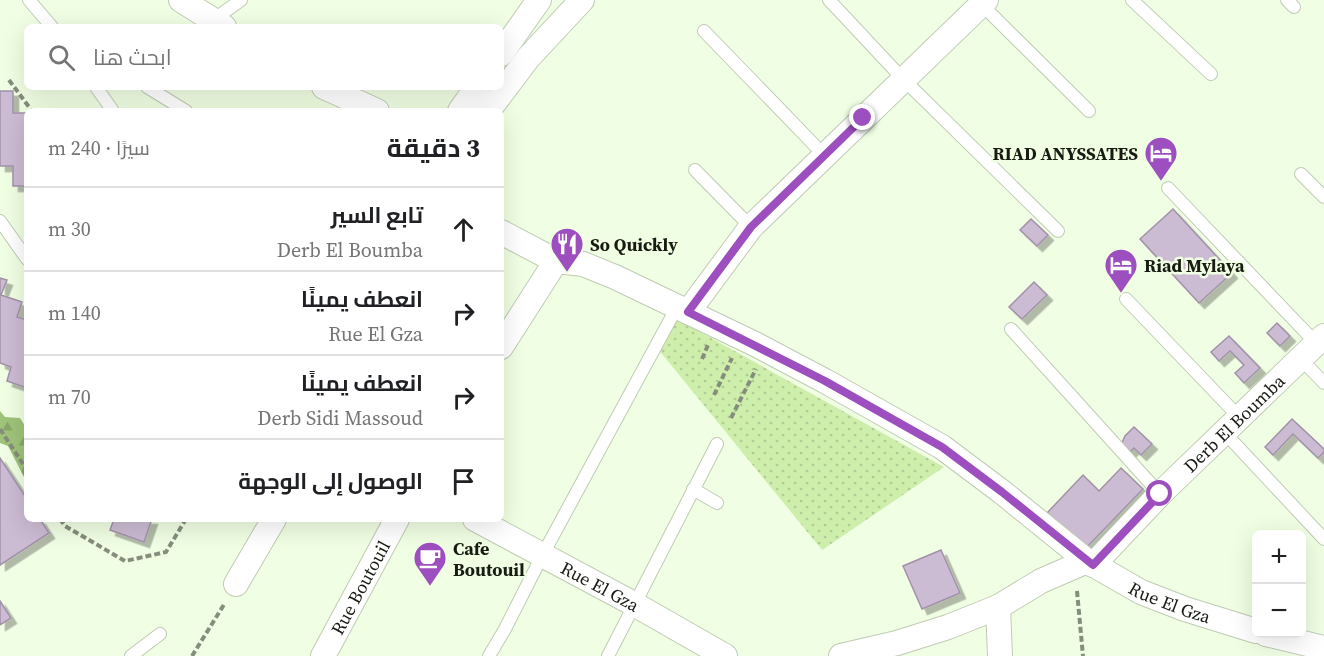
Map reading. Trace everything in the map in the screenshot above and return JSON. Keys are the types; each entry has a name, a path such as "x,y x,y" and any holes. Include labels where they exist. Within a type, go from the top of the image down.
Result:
{"street":[{"path":"181,0 218,24"},
{"path":"504,50 539,0"},
{"path":"504,90 528,58 582,0"},
{"path":"683,309 751,227 982,2"},
{"path":"318,90 337,108"},
{"path":"331,90 370,108"},
{"path":"462,108 475,90"},
{"path":"490,108 504,90"},
{"name":"Rue El Gza","path":"504,234 556,261 584,264 683,309 766,350 942,447 1002,492 1085,564 1141,592 1185,609 1252,629"},
{"path":"504,342 556,261"},
{"name":"Derb El Boumba","path":"1085,564 1314,346"},
{"path":"236,585 272,522"},
{"name":"Rue Boutouil","path":"323,656 395,522"},
{"name":"Rue El Gza","path":"480,522 634,604 720,655"},
{"path":"841,656 897,643 948,627 998,607 1041,580 1085,564"},
{"path":"998,607 1000,656"},
{"path":"1285,638 1324,648"}],"lane":[{"path":"29,0 49,24"},
{"path":"218,24 241,0"},
{"path":"829,0 903,79 1058,231"},
{"path":"1132,0 1211,74"},
{"path":"982,2 1089,111"},
{"path":"704,31 824,155"},
{"path":"98,90 111,108"},
{"path":"152,90 181,108"},
{"path":"695,170 751,227"},
{"path":"1301,174 1324,197"},
{"path":"1168,188 1314,346 1324,383"},
{"path":"0,221 24,255"},
{"path":"1126,299 1324,539"},
{"path":"489,656 542,556 683,309"},
{"path":"1011,329 1160,494"},
{"path":"608,656 717,444"},
{"path":"693,489 717,503"},
{"path":"131,656 160,634"}],"path":[{"path":"9,80 30,108"},
{"path":"702,359 710,342"},
{"path":"731,418 766,350"},
{"path":"714,395 734,355"},
{"path":"0,429 24,465"},
{"path":"62,522 65,526 125,561 166,552 184,522"},
{"path":"1083,656 1085,564"},
{"path":"192,656 236,585"}],"green space":[{"path":"675,318 944,467 822,550 658,349"},
{"path":"0,411 5,417 20,418 24,424 24,477 8,446 0,443"}],"building":[{"path":"0,91 13,91 13,113 24,113 24,186 13,186 13,166 0,166"},
{"path":"1173,209 1232,273 1199,303 1140,239"},
{"path":"1031,219 1048,235 1037,246 1020,230"},
{"path":"0,278 7,280 1,295 22,302 17,317 24,319 24,387 7,381 11,367 0,363"},
{"path":"1034,282 1047,295 1022,319 1009,307"},
{"path":"1277,323 1290,336 1280,346 1267,333"},
{"path":"1229,336 1260,368 1244,383 1235,373 1244,365 1230,351 1219,361 1211,352"},
{"path":"1292,419 1324,449 1318,458 1293,434 1273,455 1265,447"},
{"path":"1134,427 1152,444 1141,455 1134,448 1127,455 1120,447 1125,436"},
{"path":"0,458 24,494 24,522 42,522 49,533 0,565"},
{"path":"1121,468 1143,489 1085,549 1047,513 1083,475 1099,491"},
{"path":"113,522 151,522 144,542 110,530"},
{"path":"941,550 960,593 922,609 903,566"},
{"path":"0,601 11,618 0,625"}],"place":[{"name":"RIAD ANYSSATES","path":"1161,182"},
{"name":"So Quickly","path":"567,273"},
{"name":"Riad Mylaya","path":"1121,294"},
{"name":"Cafe Boutouil","path":"430,587"}],"route":[{"path":"863,118 751,227 688,312 825,381 942,447 1093,565 1160,494"}]}
